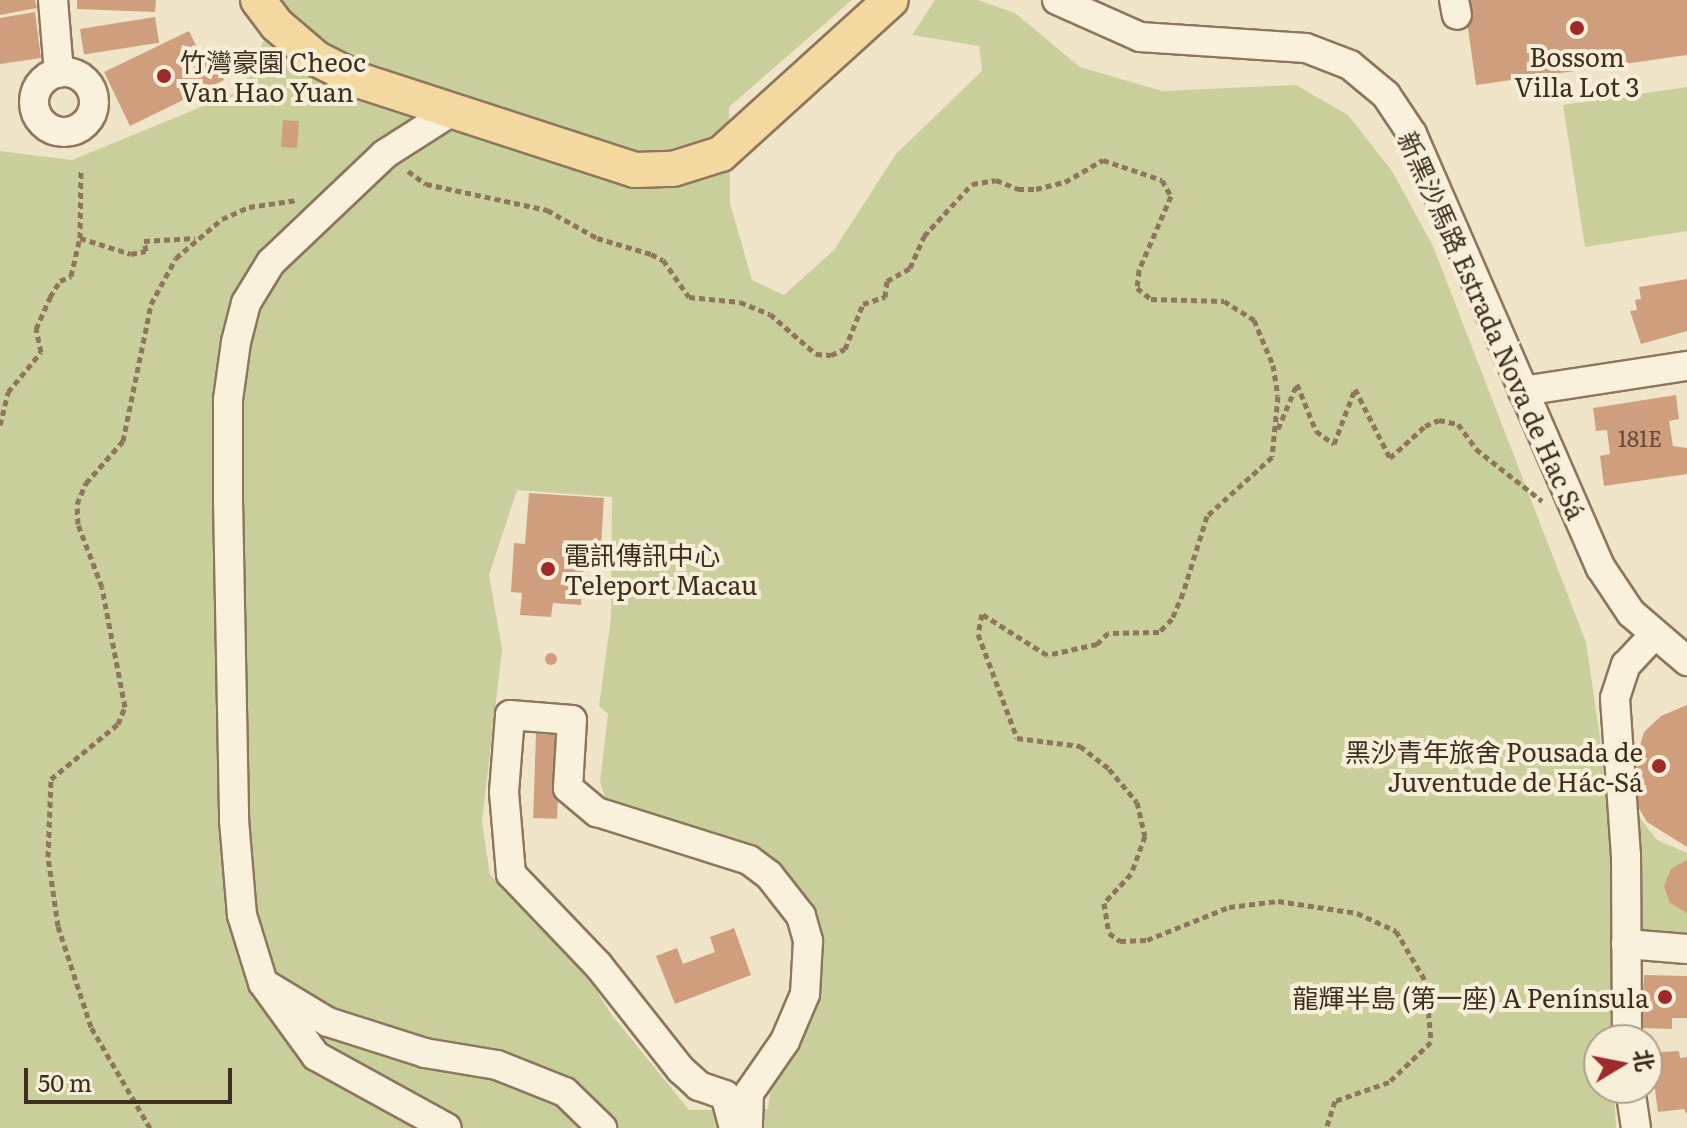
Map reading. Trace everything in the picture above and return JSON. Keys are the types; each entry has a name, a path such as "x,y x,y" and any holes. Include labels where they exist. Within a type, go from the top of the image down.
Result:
{"main road":[{"path":"258,0 277,25 317,59 449,113 594,160 635,170 673,169 721,154 891,0"}],"street":[{"path":"53,0 59,73"},
{"name":"新黑沙馬路 Estrada Nova de Hac Sá","path":"1057,0 1140,37 1306,48 1350,65 1386,95 1412,134 1571,501 1616,593 1653,636 1687,661"},
{"path":"1096,0 1117,29"},
{"path":"409,136 416,101"},
{"path":"447,1128 316,1056 292,1029 263,983 242,915 234,820 228,400 236,342 254,288 334,198 409,136 449,113"},
{"path":"1523,391 1687,366"},
{"path":"1627,1024 1626,856 1615,698 1626,665 1653,636"},
{"path":"734,1128 737,1094 785,1041 805,994 808,941 801,916 787,894 749,860 597,812 568,788 572,720 510,715 504,792 511,874 598,965 681,1070 699,1086 737,1094"},
{"path":"1626,944 1687,949"},
{"path":"263,983 328,1022 425,1053 497,1065 565,1092 602,1128"},
{"path":"737,1094 748,1128"},
{"path":"1632,1104 1636,1128"}],"path":[{"path":"385,154 426,184 547,210 597,238 651,254 663,260 689,297 750,306 770,314 796,341 816,354 831,355 845,349 863,304 885,297 887,281 910,268 924,236 972,184 996,180 1018,189 1036,189 1065,182 1103,160 1122,164 1162,180 1171,196 1139,270 1137,288 1151,299 1180,302 1200,297 1246,311 1273,365 1277,433"},
{"path":"0,425 8,392 41,352 36,329 56,286 71,276 80,238 81,170"},
{"path":"150,1128 91,1027 58,926 47,801 57,772 118,724 125,707 102,587 78,524 77,504 86,483 123,441 151,304 176,258 195,238 249,207 334,198"},
{"path":"80,238 131,254 146,251 144,241 195,238"},
{"path":"1326,1128 1335,1101 1389,1082 1431,1042 1426,982 1396,931 1357,913 1278,901 1229,907 1147,940 1120,941 1109,933 1104,903 1131,874 1145,836 1137,802 1109,769 1080,746 1017,738 978,634 982,614 1047,655 1097,644 1108,633 1159,632 1177,606 1207,516 1272,457 1277,433 1297,384 1316,431 1334,444 1355,389 1390,458 1439,420 1458,424 1476,449 1539,501 1571,501"}],"green space":[{"path":"283,0 852,0 729,107 730,203 752,280 784,295 834,250 896,154 982,71 979,46 912,35 935,0 978,0 1015,13 1080,67 1162,91 1296,85 1348,115 1392,171 1433,246 1586,642 1611,813 1614,1024 1583,1024 1583,1104 1615,1104 1616,1128 0,1128 0,151 72,160 240,91","holes":["517,490 612,497 611,617 599,706 608,714 600,782 605,797 627,814 791,886 811,1015 771,1081 768,1109 689,1110 611,1014 577,959 490,875 482,822 502,649 489,575"]},
{"path":"1687,87 1687,231 1585,247 1563,105"},
{"path":"1632,808 1657,840 1687,853 1687,933 1637,929"}],"building":[{"path":"0,0 35,0 37,8 0,15"},
{"name":"竹灣豪園 Cheoc Van Hao Yuan","path":"77,0 156,0 155,12 77,9"},
{"name":"Bossom Villa Lot 3","path":"1464,0 1687,0 1687,55 1476,85"},
{"path":"35,12 41,58 0,64 0,18"},
{"path":"155,17 159,43 84,55 80,29"},
{"name":"竹灣豪園 Cheoc Van Hao Yuan","path":"189,31 204,62 213,58 224,80 130,126 104,72"},
{"path":"283,120 299,121 297,148 281,147"},
{"path":"1687,279 1687,331 1641,344 1630,311 1637,310 1635,300 1641,299 1639,287"},
{"path":"1676,395 1679,419 1669,421 1673,446 1687,448 1687,474 1604,486 1600,456 1610,454 1607,430 1596,431 1593,408"},
{"name":"電訊傳訊中心 Teleport Macau","path":"529,493 604,498 601,545 585,543 581,605 553,603 551,617 520,615 522,593 511,592 514,543 525,544"},
{"path":"551,653 557,659 551,665 545,659"},
{"name":"黑沙青年旅舍 Pousada de Juventude de Hác-Sá","path":"1687,705 1687,847 1647,822 1635,802 1630,778 1644,732 1661,716"},
{"path":"536,734 560,735 557,819 533,818"},
{"path":"1687,860 1687,913 1670,903 1664,886 1671,869"},
{"path":"734,928 751,975 675,1004 656,956 677,948 683,964 715,952 710,937"},
{"name":"龍輝半島 (第一座) A Península","path":"1644,975 1687,976 1687,1018 1672,1018 1672,1029 1663,1029 1663,1024 1641,1024"},
{"path":"1679,1051 1680,1058 1687,1057 1687,1115 1684,1109 1658,1112 1657,1104 1663,1104 1663,1052"}],"place":[{"name":"Bossom Villa Lot 3","path":"1577,28"},
{"name":"竹灣豪園 Cheoc Van Hao Yuan","path":"164,76"},
{"name":"電訊傳訊中心 Teleport Macau","path":"548,569"},
{"name":"黑沙青年旅舍 Pousada de Juventude de Hác-Sá","path":"1659,766"},
{"name":"龍輝半島 (第一座) A Península","path":"1665,997"}]}
